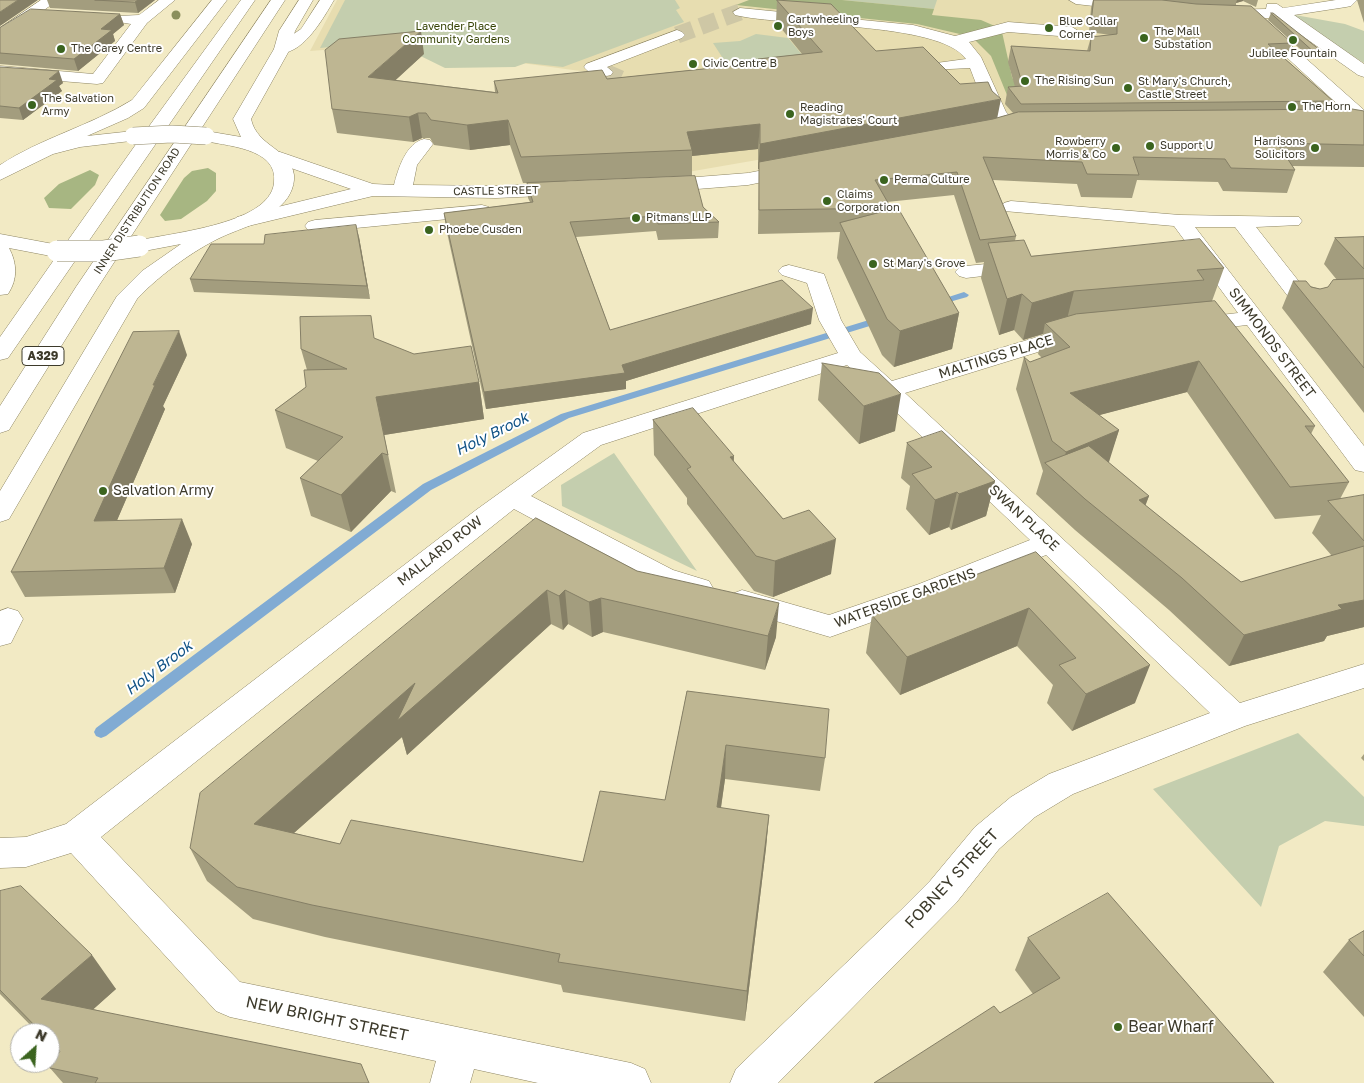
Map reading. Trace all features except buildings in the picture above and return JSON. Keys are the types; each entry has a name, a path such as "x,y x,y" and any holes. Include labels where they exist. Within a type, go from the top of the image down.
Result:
{"street":[{"path":"0,34 52,0"},
{"path":"0,71 97,79 142,20 168,0"},
{"path":"0,165 29,155 122,114 138,104 220,0"},
{"name":"A329","path":"0,353 178,96 248,0"},
{"name":"INNER DISTRIBUTION ROAD","path":"0,425 107,256 278,0"},
{"path":"0,513 128,296 141,281 156,269 235,224 262,211 282,192 286,178 284,168 250,139 244,129 242,119 282,49 287,31 306,0"},
{"path":"282,49 307,32 327,0"},
{"path":"1076,0 1142,7"},
{"path":"1238,0 1248,14 1364,119"},
{"path":"1263,0 1364,72"},
{"path":"1210,14 1279,13 1346,4 1350,0"},
{"path":"740,12 898,34 937,34 955,41 964,46 976,63 998,114 1021,127 989,134"},
{"path":"30,13 58,15"},
{"path":"112,18 142,20"},
{"path":"955,41 1008,27 1072,32"},
{"path":"605,72 592,67 677,35"},
{"path":"935,67 976,63"},
{"name":"CASTLE STREET","path":"29,155 66,144 133,136 172,134 206,136 267,152 373,190"},
{"path":"402,190 408,165 424,144"},
{"path":"0,174 29,155"},
{"path":"638,187 748,179 816,166"},
{"name":"CASTLE STREET","path":"0,240 50,250 83,252 139,246 373,190 496,192 582,189"},
{"path":"315,226 495,210 496,192"},
{"path":"1011,207 1180,222 1292,221"},
{"path":"1241,221 1308,307"},
{"name":"SIMMONDS STREET","path":"1180,222 1364,464"},
{"path":"1172,249 1200,248"},
{"path":"0,250 6,268 0,289"},
{"path":"966,272 1038,265"},
{"name":"SWAN PLACE","path":"788,271 816,279 841,339 889,390 1235,717"},
{"path":"1174,326 1253,318"},
{"name":"MALTINGS PLACE","path":"889,390 1065,336 1095,333"},
{"name":"MALLARD ROW","path":"77,836 512,497 592,439 841,339"},
{"name":"WATERSIDE GARDENS","path":"512,497 663,577 830,626 929,591 1049,543"},
{"name":"FOBNEY STREET","path":"750,1083 914,922 943,892 987,838 1023,807 1061,784 1235,717 1364,676"},
{"path":"0,853 26,852 77,836"},
{"name":"NEW BRIGHT STREET","path":"77,836 230,998 455,1066"},
{"path":"455,1066 631,1083"}],"shaded area":[{"path":"337,0 1228,0 1011,116 659,177 595,73 389,45 310,51"}],"green space":[{"name":"Lavender Place Community Gardens","path":"345,0 675,0 680,8 676,10 684,22 563,67 526,63 515,67 445,68 390,41 320,48"},
{"path":"749,0 842,0 934,9 932,15 981,20 997,27 964,35 917,24 736,5"},
{"path":"842,0 937,0 934,9"},
{"path":"1284,13 1345,24 1364,31 1364,63"},
{"path":"1002,32 1012,77 1024,102 1007,95 991,56 974,39"},
{"path":"756,34 788,38 804,57 782,66 724,60 713,43 740,41"},
{"path":"208,168 216,173 216,191 207,201 181,219 165,221 160,215 184,178 192,171"},
{"path":"90,170 99,175 95,185 71,209 49,208 44,198 59,184"},
{"path":"614,453 697,571 562,506 561,485"},
{"path":"1298,733 1364,797 1364,826 1325,821 1279,846 1261,907 1153,789"}],"waterway":[{"name":"Holy Brook","path":"935,303 964,295"},
{"name":"Holy Brook","path":"101,732 427,487 565,416 882,319"}],"tunnel":[{"path":"677,35 740,12"},
{"path":"605,72 628,82"}],"place":[{"name":"Cartwheeling Boys","path":"778,26"},
{"name":"Blue Collar Corner","path":"1049,28"},
{"name":"The Mall Substation","path":"1144,38"},
{"name":"Jubilee Fountain","path":"1293,40"},
{"name":"The Carey Centre","path":"61,49"},
{"name":"Civic Centre B","path":"693,64"},
{"name":"The Rising Sun","path":"1025,81"},
{"name":"St Mary's Church, Castle Street","path":"1128,88"},
{"name":"The Salvation Army","path":"32,105"},
{"name":"The Horn","path":"1292,107"},
{"name":"Reading Magistrates' Court","path":"790,114"},
{"name":"Support U","path":"1150,146"},
{"name":"Rowberry Morris & Co","path":"1116,148"},
{"name":"Harrisons Solicitors","path":"1315,148"},
{"name":"Perma Culture","path":"884,180"},
{"name":"Claims Corporation","path":"827,201"},
{"name":"Pitmans LLP","path":"636,218"},
{"name":"Phoebe Cusden","path":"429,230"},
{"name":"St Mary's Grove","path":"873,264"},
{"name":"Salvation Army","path":"103,491"},
{"name":"Bear Wharf","path":"1118,1027"}]}
